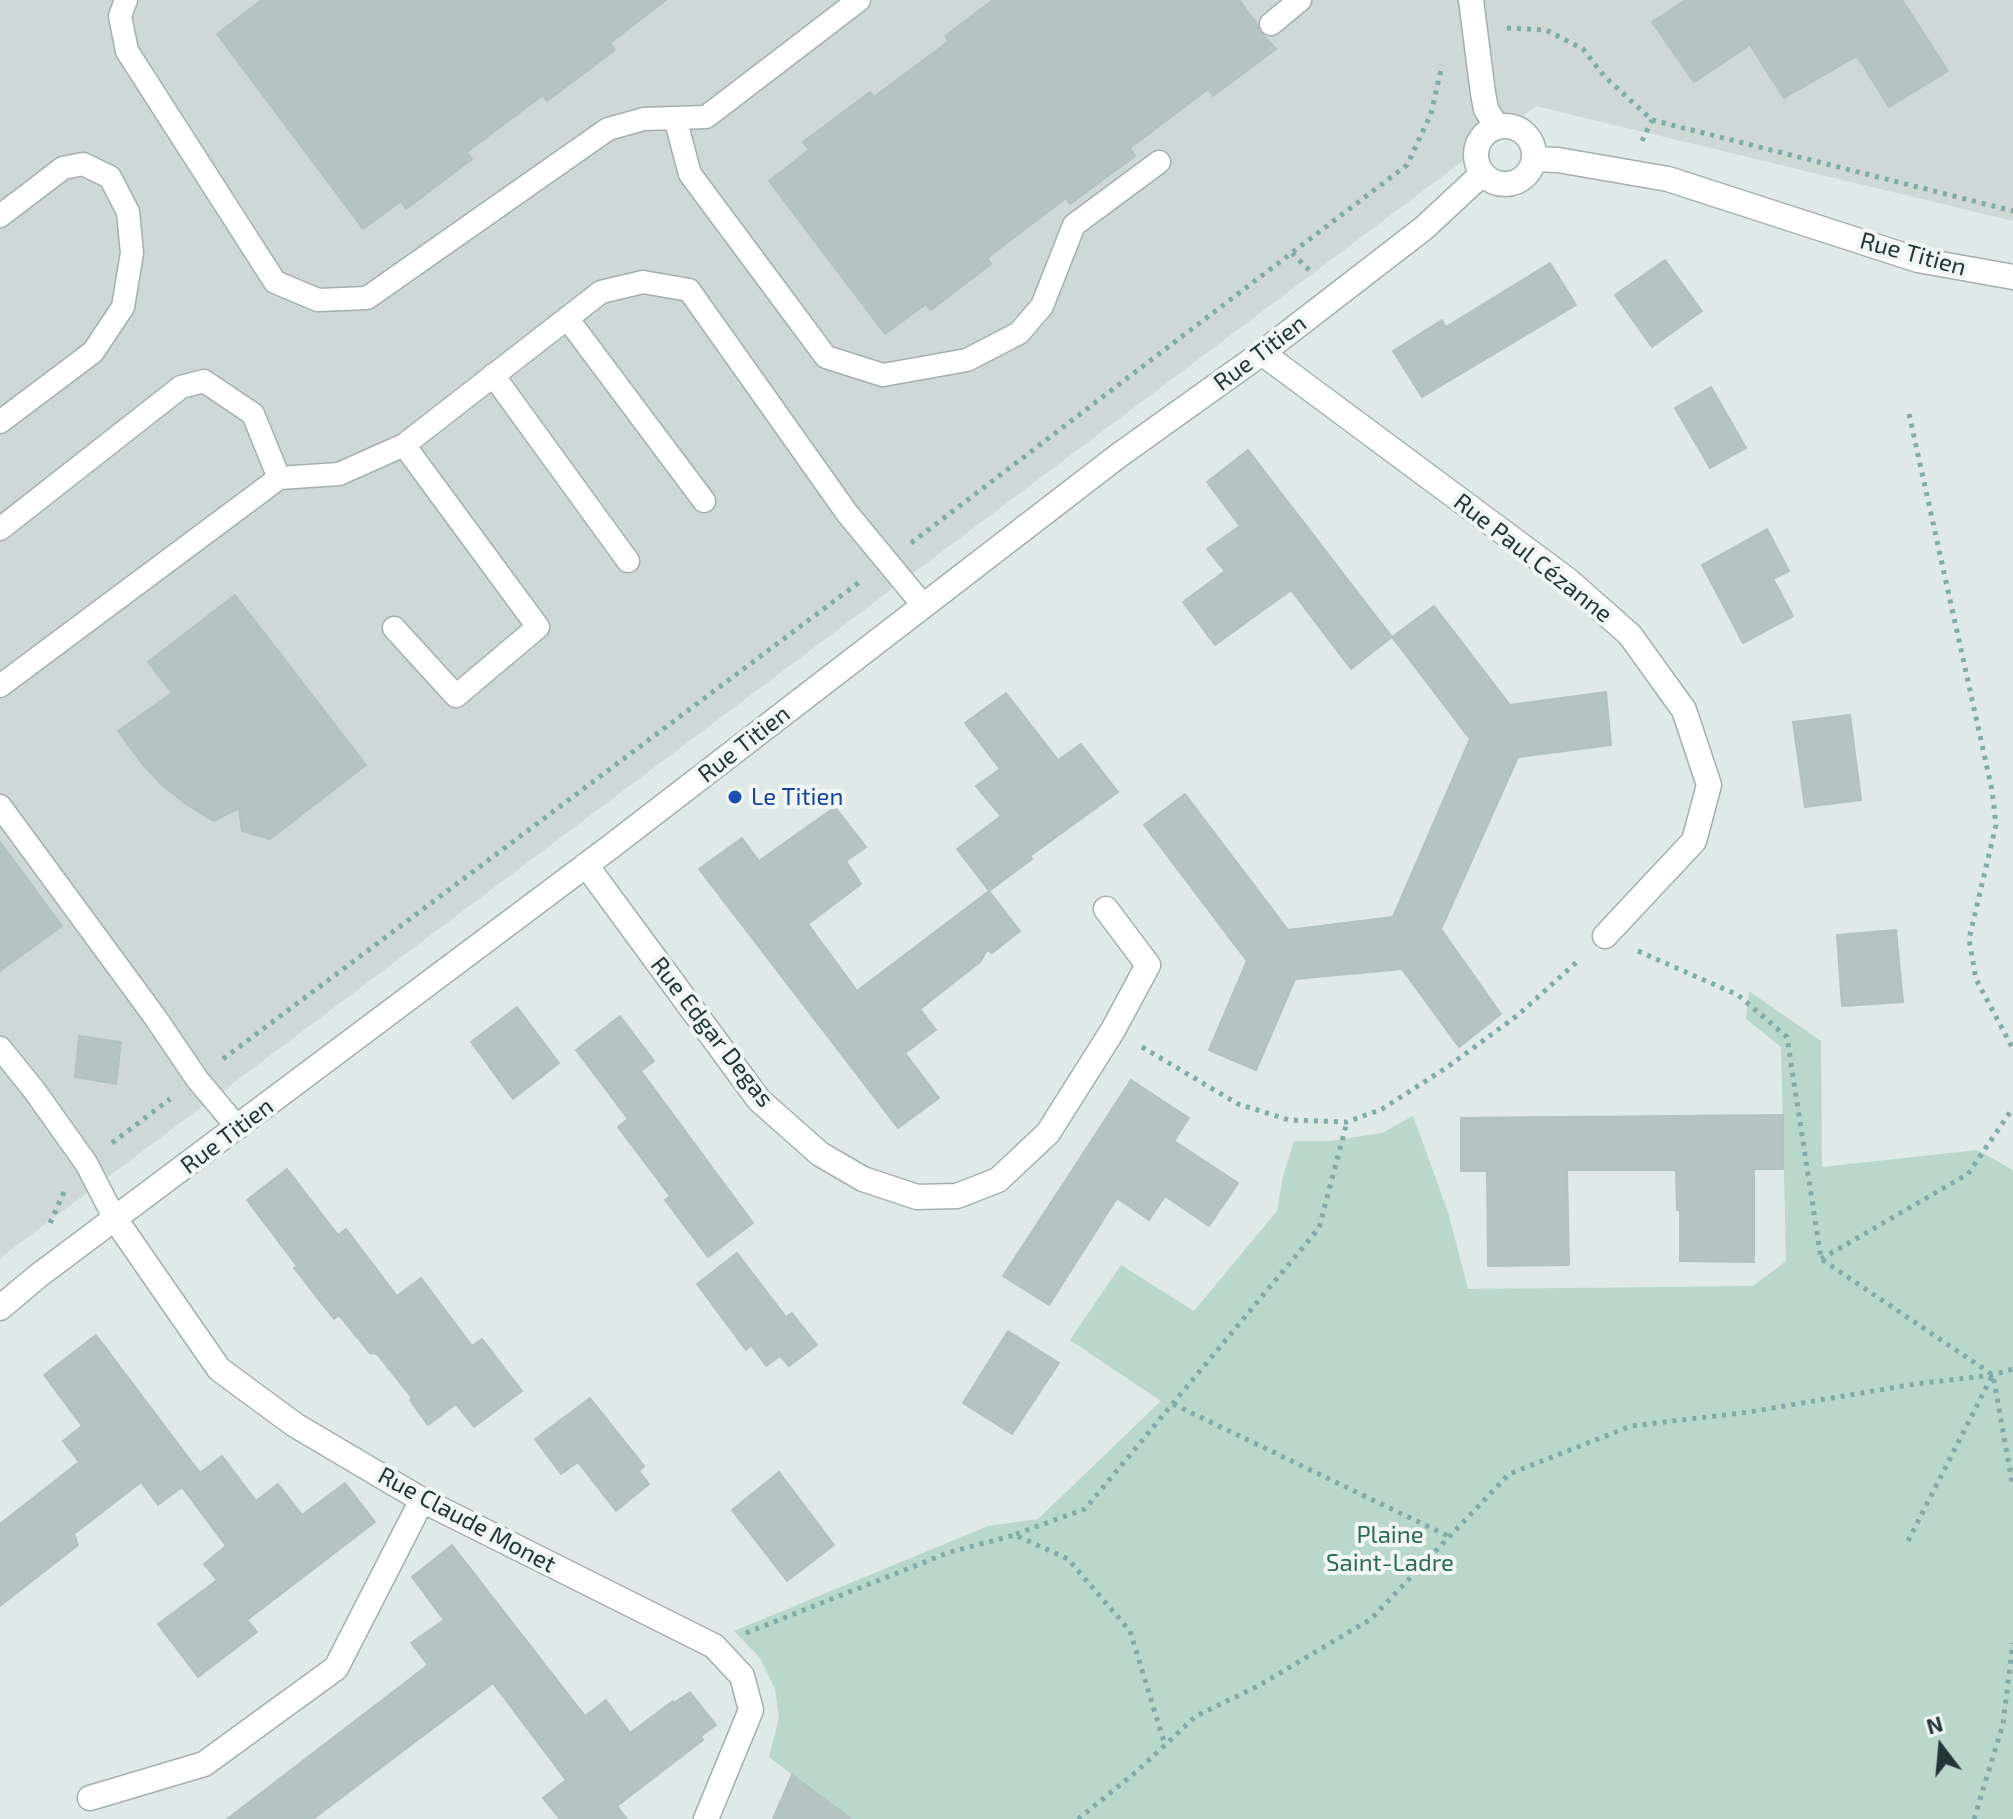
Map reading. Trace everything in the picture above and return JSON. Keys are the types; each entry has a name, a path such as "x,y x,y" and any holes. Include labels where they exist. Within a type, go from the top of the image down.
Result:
{"street":[{"path":"1471,0 1486,109 1496,126"},
{"path":"1511,125 1525,132 1534,145 1535,159 1527,174 1514,184 1496,183 1482,174 1476,161 1476,147 1483,133 1496,126 1511,125"},
{"name":"Rue Titien","path":"1535,159 1558,160 1668,179 1918,260 2013,277"},
{"name":"Rue Titien","path":"0,1308 586,865 1118,456 1262,353 1424,228 1482,174"},
{"name":"Rue Paul Cézanne","path":"1262,353 1569,581 1630,635 1684,710 1709,785 1694,841 1605,936"},
{"name":"Rue Edgar Degas","path":"586,865 759,1100 820,1154 863,1179 917,1197 957,1196 998,1180 1048,1133 1113,1030 1148,965 1106,909"},
{"name":"Rue Claude Monet","path":"115,1219 219,1369 295,1425 422,1500 714,1646 742,1676 751,1710 706,1819"},
{"path":"90,1798 204,1764 336,1668 422,1500"}],"lane":[{"path":"126,0 120,16 127,51 275,282 318,300 367,298 608,129 644,119 706,117 859,0"},
{"path":"1271,24 1300,0"},
{"path":"675,118 690,174 826,357 883,375 967,360 1019,333 1042,306 1074,225 1159,162"},
{"path":"0,216 63,168 83,164 110,177 128,212 132,253 123,307 93,352 0,422"},
{"path":"0,686 279,478 339,474 404,445 601,292 643,282 689,290 847,513 923,605"},
{"path":"567,318 704,501"},
{"path":"493,375 628,561"},
{"path":"0,529 181,387 204,381 253,414 279,478"},
{"path":"394,628 456,696 538,627 404,445"},
{"path":"0,806 197,1079 238,1128"},
{"path":"0,1048 86,1163 115,1219"}],"path":[{"path":"46,1228 72,1174 86,1163 887,561 1407,165 1431,114 1446,47 1473,27 1546,30 1583,49 1604,76 1652,120 2013,211"},
{"path":"1909,414 1992,790 1996,825 1969,939 1976,979 2013,1049"},
{"path":"1113,1030 1238,1104 1289,1120 1347,1122 1382,1109 1446,1068 1518,1015 1605,936 1738,995 1787,1037 1821,1259 1993,1375 2013,1487"},
{"path":"1821,1259 1968,1174 2013,1108"},
{"path":"714,1646 950,1552 1015,1535 1085,1509 1319,1228 1347,1122"},
{"path":"1078,1819 1196,1716 1258,1686 1371,1619 1509,1474 1631,1426 1749,1412 1915,1384 1993,1375 2013,1369"},
{"path":"1908,1541 1993,1375"},
{"path":"1172,1404 1450,1537"},
{"path":"1015,1535 1068,1559 1130,1631 1165,1745"},
{"path":"1974,1819 2003,1724 2013,1643"}],"shaded area":[{"path":"0,0 2013,0 2013,221 1536,106 0,1258"}],"green space":[{"name":"Plaine Saint-Ladre","path":"1749,991 1821,1041 1822,1167 1977,1150 2013,1170 2013,1819 850,1819 769,1757 779,1718 775,1689 760,1658 734,1631 988,1526 1038,1519 1161,1401 1070,1340 1121,1265 1194,1311 1277,1211 1283,1176 1294,1141 1330,1141 1382,1133 1413,1116 1448,1212 1468,1289 1753,1286 1786,1261 1781,1047 1746,1019"}],"building":[{"path":"262,0 666,0 610,43 615,50 547,101 543,95 467,152 472,159 406,209 401,201 363,229 217,34"},
{"path":"993,0 1239,0 1260,32 1276,49 1213,96 1208,89 1130,148 1135,156 1070,204 1066,198 987,258 991,264 931,310 926,304 885,334 769,181 809,150 803,142 870,92 874,97 949,41 945,36"},
{"path":"1686,0 1902,0 1948,71 1889,107 1857,56 1784,98 1750,45 1694,82 1652,22"},
{"path":"1665,260 1702,311 1652,347 1615,295"},
{"path":"1550,263 1576,305 1422,397 1393,351 1442,320 1446,327"},
{"path":"1711,387 1746,448 1710,468 1675,408"},
{"path":"1248,450 1392,637 1351,669 1291,590 1215,645 1183,602 1225,571 1207,549 1240,526 1207,482"},
{"path":"1767,529 1789,571 1773,579 1793,616 1743,643 1702,565"},
{"path":"235,595 366,765 270,839 242,831 239,808 213,821 186,804 161,784 118,731 172,693 148,662"},
{"path":"1434,606 1510,705 1606,692 1611,745 1518,757 1441,929 1501,1014 1459,1047 1402,969 1295,979 1256,1070 1209,1050 1247,961 1144,825 1185,794 1288,930 1393,917 1470,739 1392,637"},
{"path":"1006,693 1058,760 1081,744 1118,792 1030,856 1032,859 989,891 957,849 1001,816 976,786 1000,769 965,723"},
{"path":"1850,715 1861,800 1805,807 1793,722"},
{"path":"835,807 866,847 846,861 861,884 808,924 857,991 989,891 1020,931 992,953 987,950 980,962 920,1009 936,1030 905,1053 939,1098 898,1128 699,869 742,838 759,861"},
{"path":"0,842 62,926 0,971"},
{"path":"1896,930 1903,1002 1842,1006 1837,935"},
{"path":"517,1007 559,1063 513,1099 471,1042"},
{"path":"620,1016 654,1061 641,1071 753,1223 708,1257 665,1200 670,1196 618,1127 628,1119 576,1050"},
{"path":"79,1036 121,1042 116,1084 75,1077"},
{"path":"1131,1080 1189,1118 1174,1141 1238,1183 1209,1226 1165,1196 1149,1220 1117,1198 1049,1305 1003,1276"},
{"path":"1783,1115 1783,1169 1754,1169 1754,1262 1680,1261 1676,1170 1567,1170 1569,1265 1488,1266 1487,1171 1461,1171 1461,1118"},
{"path":"287,1169 338,1235 346,1229 397,1296 421,1278 472,1346 482,1339 522,1391 474,1427 456,1404 428,1425 410,1400 412,1398 377,1354 370,1353 339,1315 334,1319 247,1200"},
{"path":"737,1253 786,1317 792,1313 817,1345 789,1366 780,1356 766,1366 751,1345 746,1350 697,1284"},
{"path":"1008,1331 1059,1363 1012,1434 963,1403"},
{"path":"96,1335 200,1473 222,1456 256,1501 278,1484 302,1515 345,1483 375,1522 247,1620 257,1632 198,1677 158,1624 217,1580 204,1564 226,1546 182,1487 158,1505 141,1482 74,1534 78,1545 0,1606 0,1524 79,1462 63,1441 82,1426 44,1375"},
{"path":"590,1398 644,1466 639,1471 649,1484 616,1511 578,1462 561,1474 535,1439"},
{"path":"779,1472 834,1545 787,1581 732,1510"},
{"path":"452,1545 585,1716 606,1700 630,1733 690,1692 716,1725 701,1736 703,1740 617,1806 627,1819 560,1819 543,1798 566,1780 493,1683 313,1819 227,1819 428,1665 411,1643 444,1620 412,1577"},
{"path":"792,1775 851,1819 773,1819"}],"place":[{"name":"Le Titien","path":"735,797"}]}
